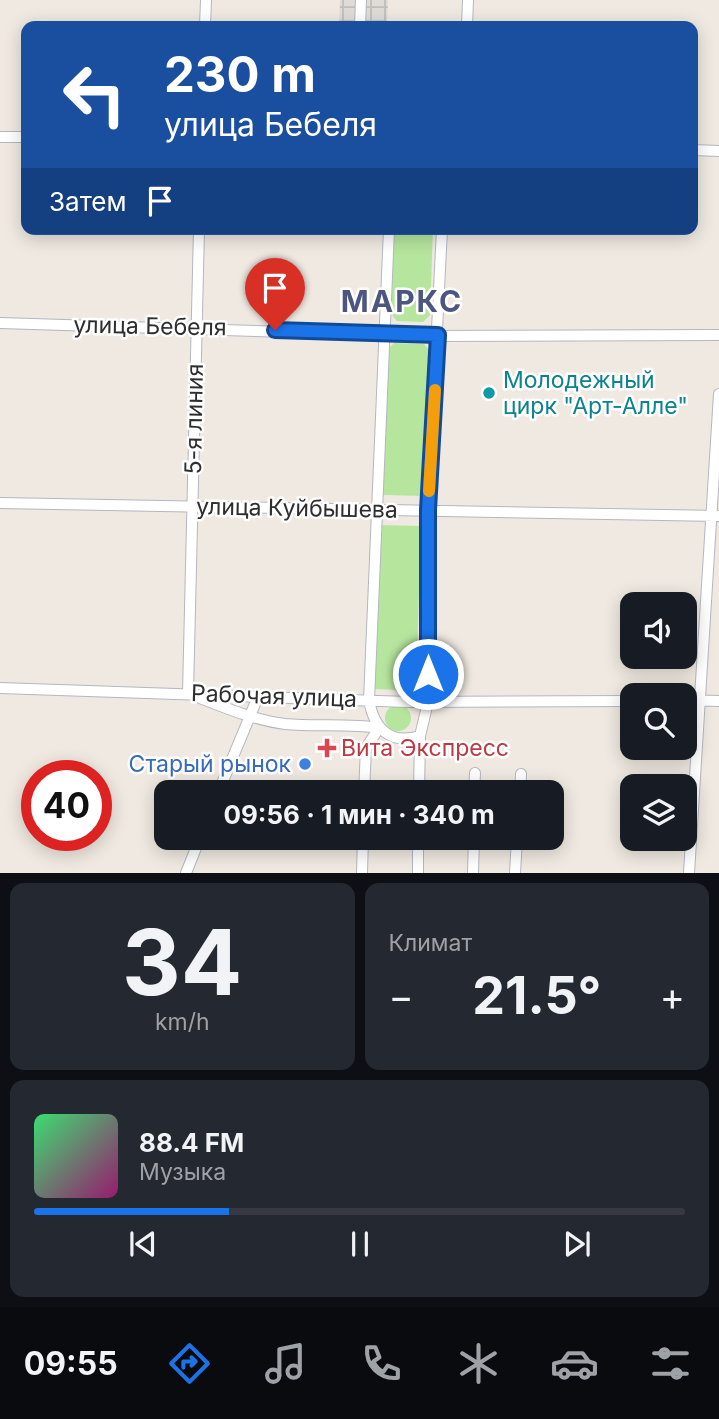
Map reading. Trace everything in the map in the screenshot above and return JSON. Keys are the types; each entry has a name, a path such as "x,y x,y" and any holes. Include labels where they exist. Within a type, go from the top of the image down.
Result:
{"street":[{"path":"205,21 206,0"},
{"path":"360,21 361,0"},
{"path":"467,21 468,0"},
{"path":"0,136 21,137"},
{"path":"698,150 719,151"},
{"name":"5-я линия","path":"188,693 199,235"},
{"path":"379,728 369,700 382,333 389,235"},
{"path":"419,780 420,736 428,702 428,510 442,235"},
{"name":"улица Бебеля","path":"0,323 438,335 719,335"},
{"path":"689,873 715,515 719,394"},
{"name":"улица Куйбышева","path":"0,503 715,515"},
{"name":"Рабочая улица","path":"0,688 188,693 257,699 620,701"},
{"path":"188,693 249,717 286,724 353,724 379,728 392,738 407,740 420,736"},
{"path":"223,780 257,699"},
{"path":"700,700 719,701"},
{"path":"365,780 366,748 379,728"},
{"path":"475,773 475,780"},
{"path":"521,774 521,780"},
{"path":"186,873 195,850"},
{"path":"362,873 363,850"},
{"path":"418,850 418,873"},
{"path":"473,873 474,850"},
{"path":"515,873 516,850"}],"green space":[{"path":"394,235 433,235 430,315 423,322 397,321 391,314"},
{"path":"394,343 424,344 430,351 425,496 383,495 388,349"},
{"path":"379,525 421,526 416,691 374,689"},
{"path":"398,705 407,709 411,718 407,727 398,731 389,727 385,718 389,709"}],"shaded area":[{"path":"340,0 388,0 387,21 339,21"}],"slow traffic":[{"path":"429,491 435,390"}],"place":[{"name":"Молодежный цирк \"Арт-Алле\"","path":"489,393"},
{"name":"Вита Экспресс","path":"327,748"},
{"name":"Старый рынок","path":"305,764"}],"district":[{"name":"МАРКС","path":"402,302"}],"route":[{"path":"275,330 438,335 428,510 428,674"}]}
